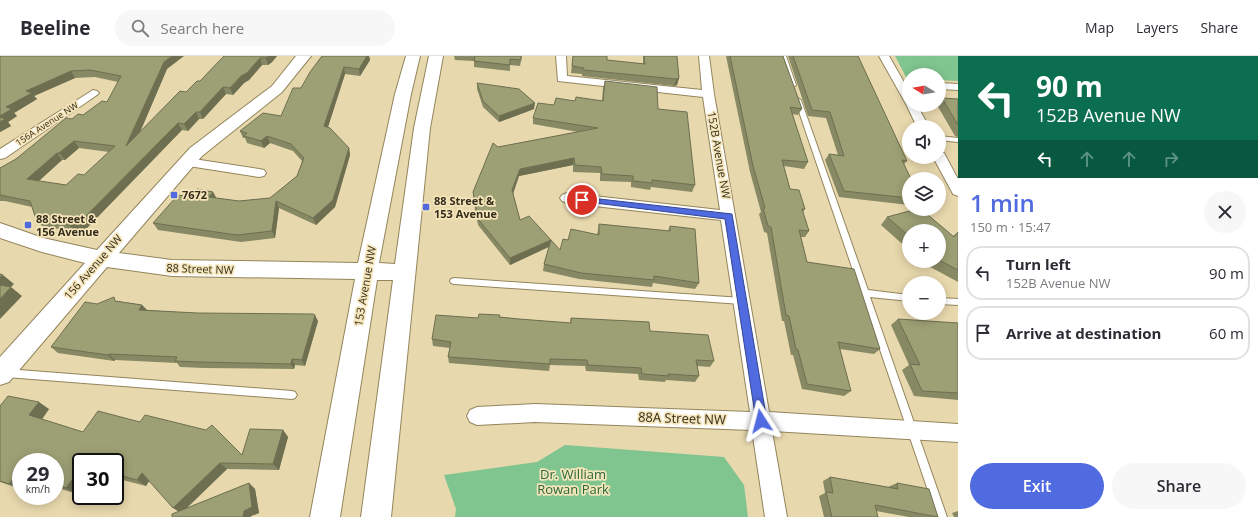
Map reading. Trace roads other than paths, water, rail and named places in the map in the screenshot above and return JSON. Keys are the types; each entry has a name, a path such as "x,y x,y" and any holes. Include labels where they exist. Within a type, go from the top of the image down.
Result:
{"main road":[{"name":"156 Avenue NW","path":"1,373 196,152 276,89 304,56"},
{"name":"153 Avenue NW","path":"325,517 367,272 400,109 413,56"},
{"path":"376,517 422,128 436,56"},
{"name":"88 Street NW","path":"0,230 40,245 140,265 192,270 404,272"}],"street":[{"path":"561,56 562,79 708,94"},
{"name":"152B Avenue NW","path":"704,56 708,94 729,216 776,517"},
{"path":"884,56 902,80"},
{"path":"946,86 958,87"},
{"name":"156A Avenue NW","path":"0,155 93,93"},
{"path":"187,162 259,173"},
{"path":"943,164 958,191"},
{"name":"152B Avenue NW","path":"567,198 729,216"},
{"name":"88A Street NW","path":"477,416 535,412 761,421 958,433"}],"lane":[{"path":"784,56 910,429 942,517"},
{"path":"946,139 958,140"},
{"path":"454,281 742,301"},
{"path":"864,293 902,297"},
{"path":"946,301 958,302"},
{"path":"1,373 292,395"}],"place":[{"name":"7672","path":"174,195"},
{"name":"88 Street & 153 Avenue","path":"426,207"},
{"name":"88 Street & 156 Avenue","path":"28,225"}],"park label":[{"name":"Dr. William Rowan Park","path":"573,482"}]}
